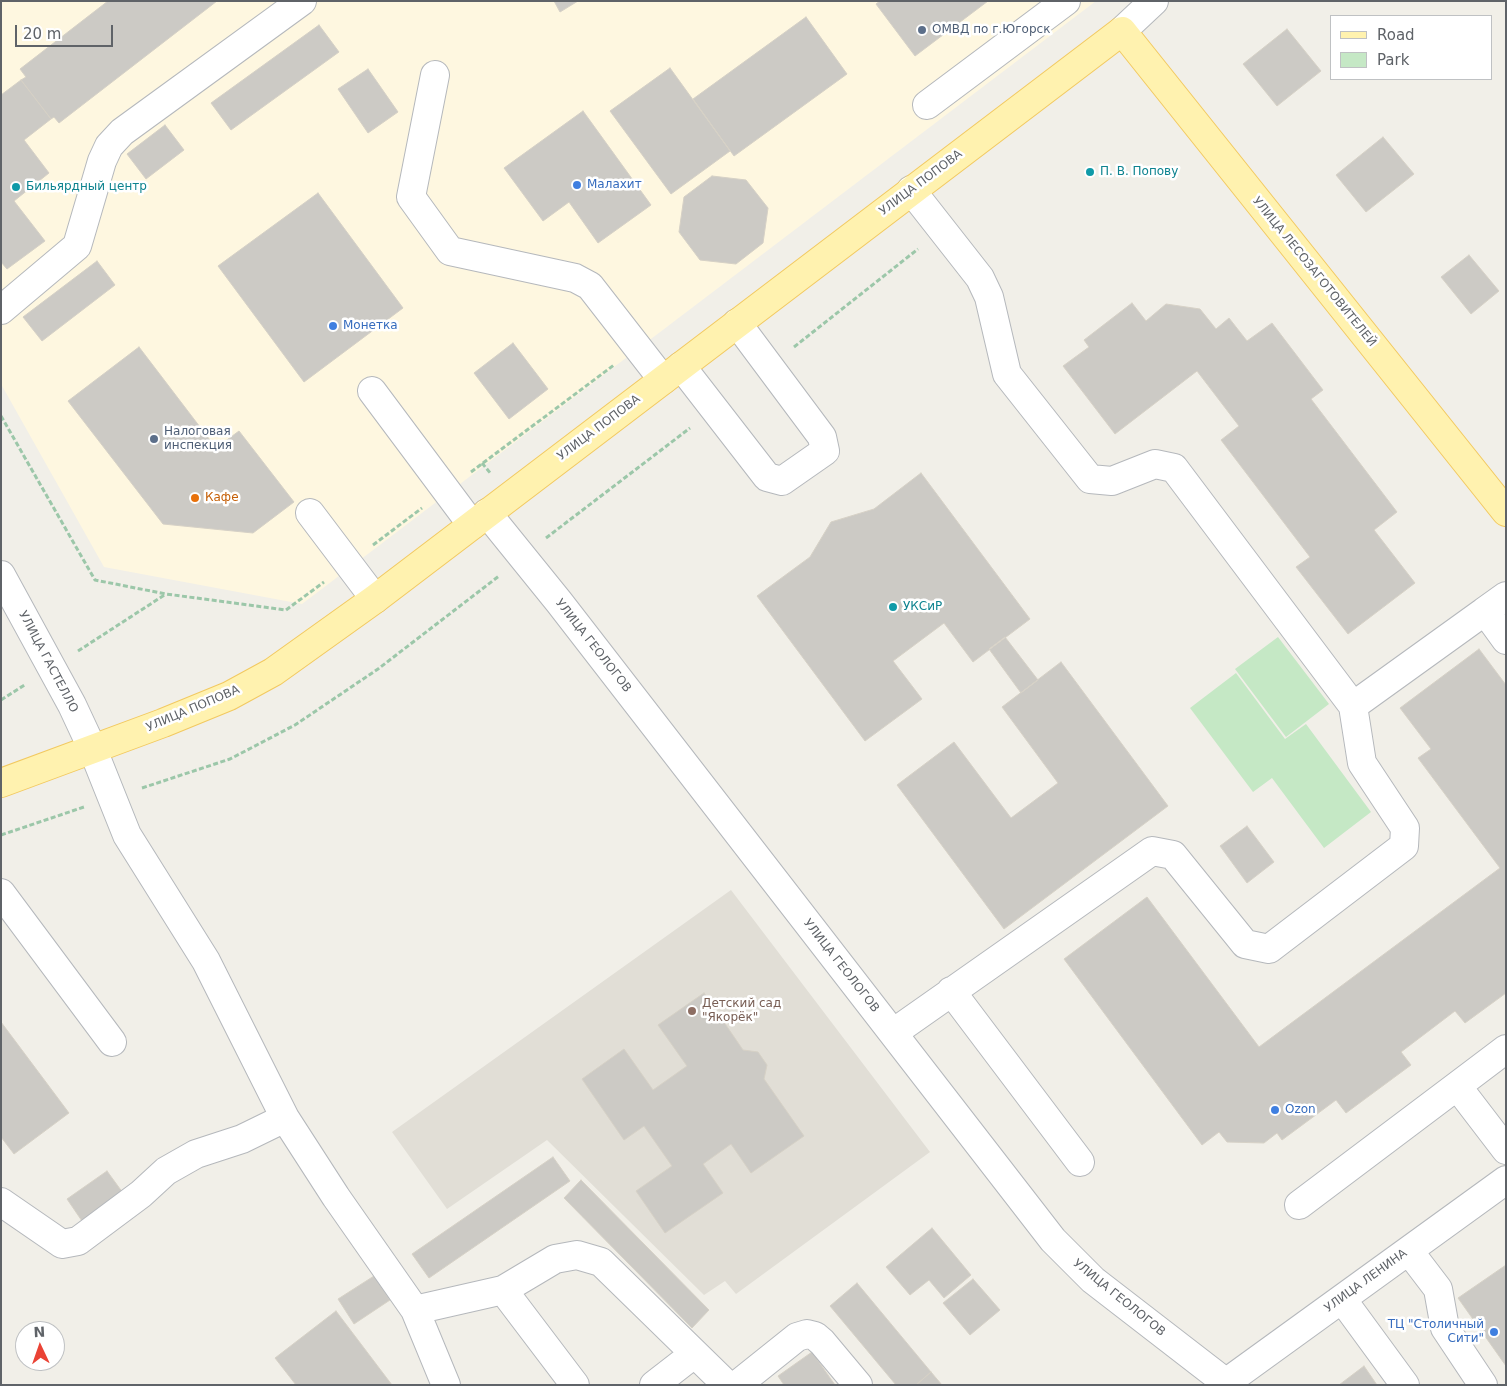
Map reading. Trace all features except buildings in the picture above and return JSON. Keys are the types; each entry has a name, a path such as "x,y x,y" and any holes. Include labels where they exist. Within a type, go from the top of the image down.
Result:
{"main road":[{"name":"УЛИЦА ПОПОВА","path":"1,783 93,750 229,696 273,672 374,599 1122,31"},
{"name":"УЛИЦА ЛЕСОЗАГОТОВИТЕЛЕЙ","path":"1122,31 1506,512"}],"street":[{"path":"1,310 77,246 102,161 109,146 122,132 302,1"},
{"path":"927,104 1066,1"},
{"name":"УЛИЦА ПОПОВА","path":"1122,31 1147,4"},
{"path":"435,75 411,197 450,251 575,278 590,286 767,477 782,481 825,451 822,436 736,324"},
{"path":"893,1033 1152,851 1173,855 1245,944 1269,948 1404,846 1405,828 1362,763 1353,706 1174,468 1155,464 1112,481 1090,479 1007,374 990,297 980,278 911,190"},
{"name":"УЛИЦА ГЕОЛОГОВ","path":"372,391 479,519 559,602 1053,1240 1073,1262 1228,1384"},
{"path":"310,514 374,599"},
{"name":"УЛИЦА ГАСТЕЛЛО","path":"1,575 52,668 93,750 127,835 143,865 206,961 285,1118 336,1197 416,1310 446,1385"},
{"path":"1353,706 1495,604 1506,640"},
{"path":"1,893 112,1042"},
{"path":"951,991 1080,1162"},
{"path":"1299,1205 1506,1050"},
{"path":"1457,1086 1506,1150"},
{"path":"1,1202 62,1244 78,1241 141,1194 166,1171 196,1154 242,1140 285,1118"},
{"name":"УЛИЦА ЛЕНИНА","path":"1228,1384 1506,1180"},
{"path":"1408,1251 1438,1289 1445,1328 1483,1385"},
{"path":"416,1310 503,1290 555,1259 577,1255 601,1262 727,1385"},
{"path":"503,1290 575,1385"},
{"path":"1342,1299 1404,1385"},
{"path":"737,1385 797,1337 807,1334 815,1336 822,1342 858,1385"},
{"path":"654,1385 694,1354"}],"path":[{"path":"1,835 230,759 260,746 295,725 378,669 499,576"},
{"path":"1,700 166,594"}],"shaded area":[{"path":"1,1 1096,1 302,604 104,567 1,384"},
{"name":"Детский сад \"Якорёк\"","path":"731,890 930,1152 736,1294 725,1281 704,1295 547,1140 447,1209 392,1132"}],"green space":[{"path":"1278,637 1329,704 1286,737 1235,669"},
{"path":"1236,673 1285,739 1306,724 1371,812 1324,848 1272,778 1253,792 1190,708"}],"place":[{"name":"ОМВД по г.Югорск","path":"922,30"},
{"name":"П. В. Попову","path":"1090,172"},
{"name":"Малахит","path":"577,185"},
{"name":"Бильярдный центр","path":"16,187"},
{"name":"Монетка","path":"333,326"},
{"name":"Налоговая инспекция","path":"154,439"},
{"name":"Кафе","path":"195,498"},
{"name":"УКСиР","path":"893,607"},
{"name":"Детский сад \"Якорёк\"","path":"692,1011"},
{"name":"Ozon","path":"1275,1110"},
{"name":"ТЦ \"Столичный Сити\"","path":"1494,1332"}]}
